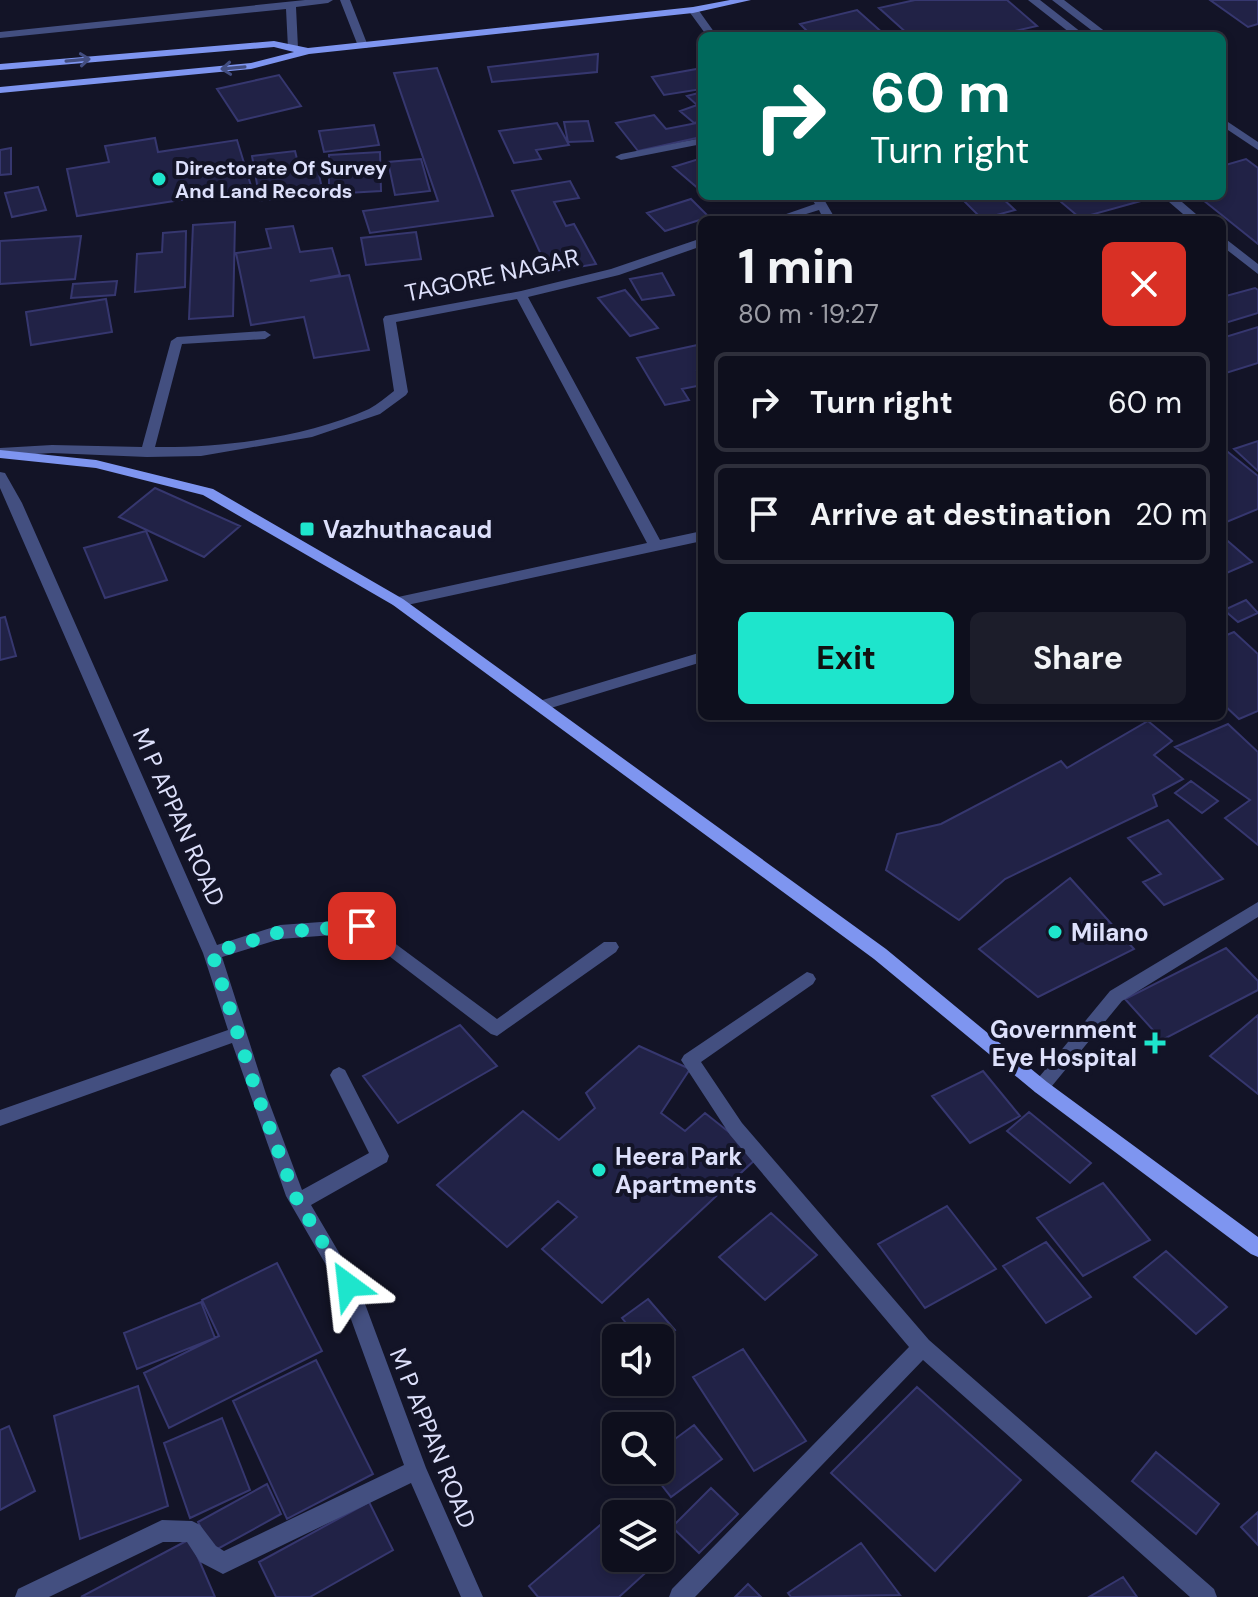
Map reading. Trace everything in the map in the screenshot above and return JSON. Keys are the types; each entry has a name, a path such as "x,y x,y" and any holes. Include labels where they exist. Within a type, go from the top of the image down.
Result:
{"main road":[{"path":"0,90 251,66 309,51 693,10 746,0"},
{"path":"0,67 274,44 309,51"},
{"path":"0,453 96,464 208,492 398,602 880,954 1041,1087 1258,1248"}],"street":[{"path":"0,35 251,4 291,5 328,0"},
{"path":"345,0 363,46"},
{"path":"1033,0 1076,32"},
{"path":"1057,0 1101,32"},
{"path":"291,5 293,48"},
{"path":"693,10 709,32"},
{"path":"1226,124 1258,147"},
{"path":"621,157 698,142"},
{"path":"1173,200 1192,216"},
{"path":"784,216 818,201"},
{"name":"TAGORE NAGAR","path":"0,453 52,449 201,452 307,434 375,411 401,392 389,319 521,295 615,272 698,243"},
{"path":"1226,243 1258,270"},
{"path":"521,295 656,546"},
{"path":"147,453 177,341 265,335"},
{"name":"M P APPAN ROAD","path":"0,476 15,503 212,953 257,1094 299,1202 348,1285 416,1470 472,1597"},
{"path":"398,602 698,537"},
{"path":"541,706 698,658"},
{"path":"1041,1087 1116,996 1258,909"},
{"path":"212,953 280,932 362,926 497,1029 610,947"},
{"path":"807,979 690,1060 736,1129 922,1347 1206,1597"},
{"path":"0,1118 238,1034"},
{"path":"299,1202 380,1156 339,1075"},
{"path":"680,1597 922,1347"},
{"path":"26,1597 162,1531 192,1532 208,1554 223,1563 416,1470"}],"building":[{"path":"915,0 1007,0 1037,26 1011,32 906,32 879,8"},
{"path":"1210,0 1258,0 1258,24 1248,27"},
{"path":"857,10 882,32 808,32 800,24"},
{"path":"598,54 597,72 492,82 488,67"},
{"path":"437,68 493,216 370,233 363,211 438,201 394,73"},
{"path":"698,69 698,90 664,95 652,77"},
{"path":"279,75 301,106 238,121 217,89"},
{"path":"698,93 698,122 694,123 680,111 697,105 687,96"},
{"path":"654,115 666,129 698,123 698,138 638,151 616,123"},
{"path":"588,121 593,141 568,142 564,122"},
{"path":"557,123 569,145 536,150 541,159 514,163 499,131"},
{"path":"374,125 379,145 324,152 319,131"},
{"name":"Directorate Of Survey And Land Records","path":"155,138 158,152 237,140 252,189 77,216 67,169 109,162 105,146"},
{"path":"11,148 11,174 0,175 0,150"},
{"path":"295,151 298,163 316,161 323,193 260,201 252,156"},
{"path":"380,152 381,191 329,194 329,155"},
{"path":"421,159 430,191 395,195 388,162"},
{"path":"698,159 698,188 673,167"},
{"path":"1246,159 1258,168 1258,244 1203,200 1226,200 1226,165"},
{"path":"570,181 579,198 554,202 566,226 574,224 596,264 549,272 512,191"},
{"path":"38,187 46,210 12,217 5,193"},
{"path":"691,199 708,216 698,216 698,220 665,231 647,213"},
{"path":"963,200 1004,200 1015,210 993,216 979,216"},
{"path":"1059,200 1144,200 1087,216 1078,216"},
{"path":"235,222 233,316 189,319 193,225"},
{"path":"293,226 300,252 332,248 340,275 310,281 349,275 369,350 314,358 304,317 251,325 236,253 271,248 266,229"},
{"path":"186,231 185,287 135,292 137,254 162,252 163,233"},
{"path":"416,232 421,259 366,265 361,238"},
{"path":"81,236 75,279 0,284 0,241"},
{"path":"662,273 674,295 642,300 630,279"},
{"path":"117,281 115,295 71,298 73,284"},
{"path":"1255,288 1258,290 1258,313 1226,323 1226,296"},
{"path":"625,290 658,328 630,336 598,298"},
{"path":"106,299 112,332 31,345 26,312"},
{"path":"1258,327 1258,363 1226,373 1226,337"},
{"path":"698,345 698,386 682,389 689,400 665,405 637,358"},
{"path":"1258,441 1258,471 1234,449"},
{"path":"1226,453 1258,476 1258,509 1226,522"},
{"path":"155,488 240,526 204,557 119,517"},
{"path":"146,531 167,580 105,598 84,548"},
{"path":"1226,539 1252,562 1226,573"},
{"path":"1246,600 1258,613 1238,622 1226,609"},
{"path":"5,617 16,656 0,660 0,618"},
{"path":"1234,632 1258,654 1258,711 1239,719 1226,707 1226,635"},
{"path":"1148,721 1172,741 1154,755 1183,779 1153,795 1157,806 1005,879 959,920 886,870 897,834 941,824 1061,761 1067,768"},
{"path":"1228,724 1258,752 1258,845 1225,818 1250,800 1175,747"},
{"path":"1191,781 1218,801 1202,813 1175,793"},
{"path":"1168,820 1223,879 1164,905 1143,882 1161,874 1128,838"},
{"path":"1070,878 1134,949 1038,997 979,949"},
{"path":"1226,948 1258,981 1258,990 1162,1040 1125,999"},
{"path":"1258,1015 1258,1094 1210,1056"},
{"path":"460,1025 497,1066 398,1123 363,1076"},
{"name":"Heera Park Apartments","path":"639,1046 690,1069 661,1113 685,1131 705,1113 759,1156 602,1303 542,1249 577,1217 558,1201 507,1247 437,1185 523,1111 559,1140 595,1108 586,1093"},
{"path":"983,1071 1020,1116 970,1143 932,1096"},
{"path":"1029,1112 1091,1163 1070,1183 1007,1131"},
{"path":"1103,1183 1150,1240 1083,1276 1037,1218"},
{"path":"947,1206 996,1269 925,1308 878,1244"},
{"path":"771,1213 817,1255 765,1300 719,1257"},
{"path":"1046,1242 1091,1297 1046,1323 1003,1266"},
{"path":"1166,1251 1227,1307 1196,1334 1134,1277"},
{"path":"277,1263 322,1351 169,1428 144,1373 219,1336 202,1300"},
{"path":"648,1299 670,1324 627,1324 622,1318"},
{"path":"201,1302 215,1338 137,1369 124,1333"},
{"path":"743,1349 806,1441 754,1471 693,1377"},
{"path":"316,1360 373,1474 287,1519 233,1401"},
{"path":"138,1386 168,1506 80,1539 54,1416"},
{"path":"917,1387 1021,1480 935,1571 831,1473"},
{"path":"222,1418 250,1490 190,1518 164,1443"},
{"path":"694,1425 722,1459 671,1497 661,1484 674,1484 674,1440"},
{"path":"9,1426 35,1491 0,1510 0,1430"},
{"path":"1156,1452 1219,1504 1196,1534 1132,1481"},
{"path":"267,1484 281,1514 212,1552 198,1522"},
{"path":"711,1488 738,1514 699,1553 674,1529 674,1525"},
{"path":"369,1502 393,1550 310,1597 276,1597 259,1562"},
{"path":"1258,1512 1258,1545 1241,1527"},
{"path":"602,1523 602,1572 646,1572 619,1597 538,1597 529,1586"},
{"path":"190,1539 215,1597 81,1597"},
{"path":"861,1543 900,1595 791,1597 788,1593"},
{"path":"1123,1577 1137,1597 1089,1597"},
{"path":"748,1584 761,1597 735,1597"}],"place":[{"name":"Directorate Of Survey And Land Records","path":"159,179"},
{"name":"Vazhuthacaud","path":"307,529"},
{"name":"Milano","path":"1055,932"},
{"name":"Government Eye Hospital","path":"1155,1043"},
{"name":"Heera Park Apartments","path":"599,1170"}],"route":[{"path":"348,1285 295,1196 257,1094 212,953 280,932 362,926"}]}
